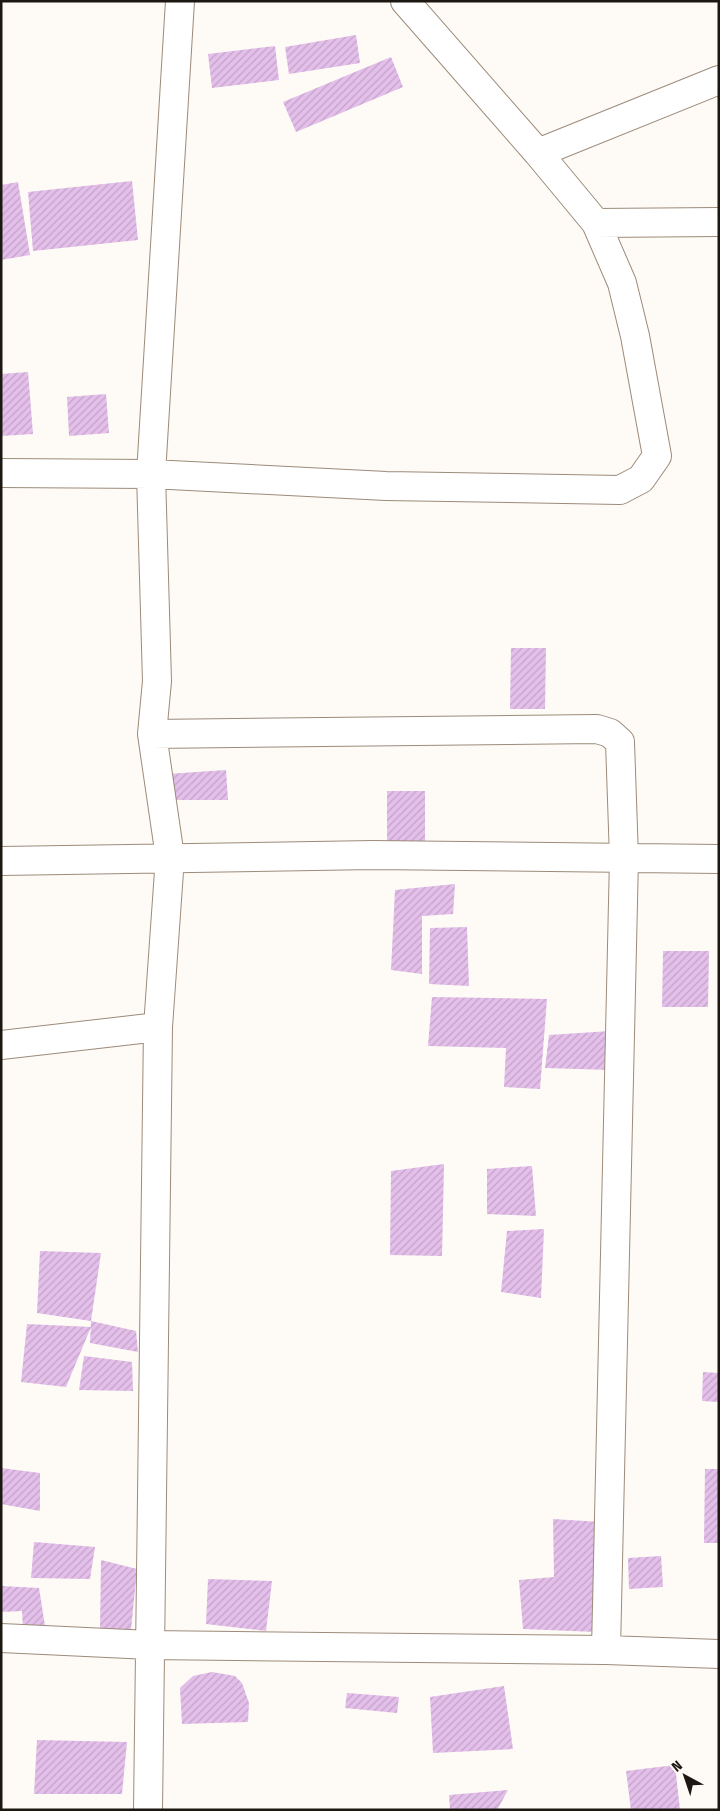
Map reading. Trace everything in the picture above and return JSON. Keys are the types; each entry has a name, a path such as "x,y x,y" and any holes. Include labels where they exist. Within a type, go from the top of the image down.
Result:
{"street":[{"path":"148,1810 158,1027 170,857 152,734 157,681 151,474 180,1"},
{"path":"1,473 151,474 386,486 620,490 641,479 657,456 635,336 622,283 596,223 406,1"},
{"path":"538,153 719,80"},
{"path":"596,223 719,222"},
{"path":"152,734 597,729 610,733 620,742 624,858 606,1650"},
{"path":"1,861 383,855 719,859"},
{"path":"1,1045 158,1027"},
{"path":"1,1638 150,1645 606,1650 719,1654"}],"building":[{"path":"356,35 360,63 289,74 285,47"},
{"path":"275,46 279,80 212,88 208,54"},
{"path":"391,57 403,87 296,132 283,102"},
{"path":"132,181 138,240 33,251 28,192"},
{"path":"18,182 30,255 1,260 1,185"},
{"path":"28,372 33,434 1,436 1,374"},
{"path":"106,394 109,433 69,436 67,397"},
{"path":"511,648 546,648 545,709 510,709"},
{"path":"226,770 228,800 169,800 167,774"},
{"path":"387,791 425,791 425,850 387,851"},
{"path":"455,884 453,914 422,916 422,974 391,970 395,890"},
{"path":"467,927 469,986 429,984 430,928"},
{"path":"663,951 709,951 708,1007 662,1007"},
{"path":"432,997 547,999 540,1089 504,1087 506,1048 428,1046"},
{"path":"610,1031 610,1070 545,1068 549,1035"},
{"path":"444,1164 442,1256 390,1255 391,1171"},
{"path":"532,1166 536,1216 487,1214 487,1169"},
{"path":"544,1229 541,1298 501,1292 507,1231"},
{"path":"40,1251 101,1253 91,1321 37,1313"},
{"path":"91,1321 136,1331 138,1352 90,1343"},
{"path":"27,1324 91,1327 66,1387 21,1382"},
{"path":"84,1356 132,1362 133,1391 79,1390"},
{"path":"703,1372 719,1373 719,1402 702,1401"},
{"path":"1,1468 40,1473 40,1511 1,1504"},
{"path":"705,1469 719,1469 719,1543 704,1543"},
{"path":"553,1519 601,1522 596,1632 523,1629 519,1580 554,1577"},
{"path":"34,1542 95,1547 90,1579 31,1578"},
{"path":"661,1556 663,1587 629,1589 628,1558"},
{"path":"101,1560 137,1569 131,1630 100,1630"},
{"path":"208,1579 272,1581 266,1631 206,1624"},
{"path":"1,1586 39,1588 46,1632 23,1628 22,1611 1,1612"},
{"path":"212,1672 235,1676 242,1683 249,1703 248,1722 182,1724 180,1688 193,1676"},
{"path":"504,1686 513,1749 433,1753 430,1697"},
{"path":"347,1693 399,1697 397,1713 345,1708"},
{"path":"37,1740 127,1742 122,1794 34,1794"},
{"path":"675,1765 680,1810 631,1810 626,1771"},
{"path":"508,1790 497,1810 450,1810 449,1795"}]}
